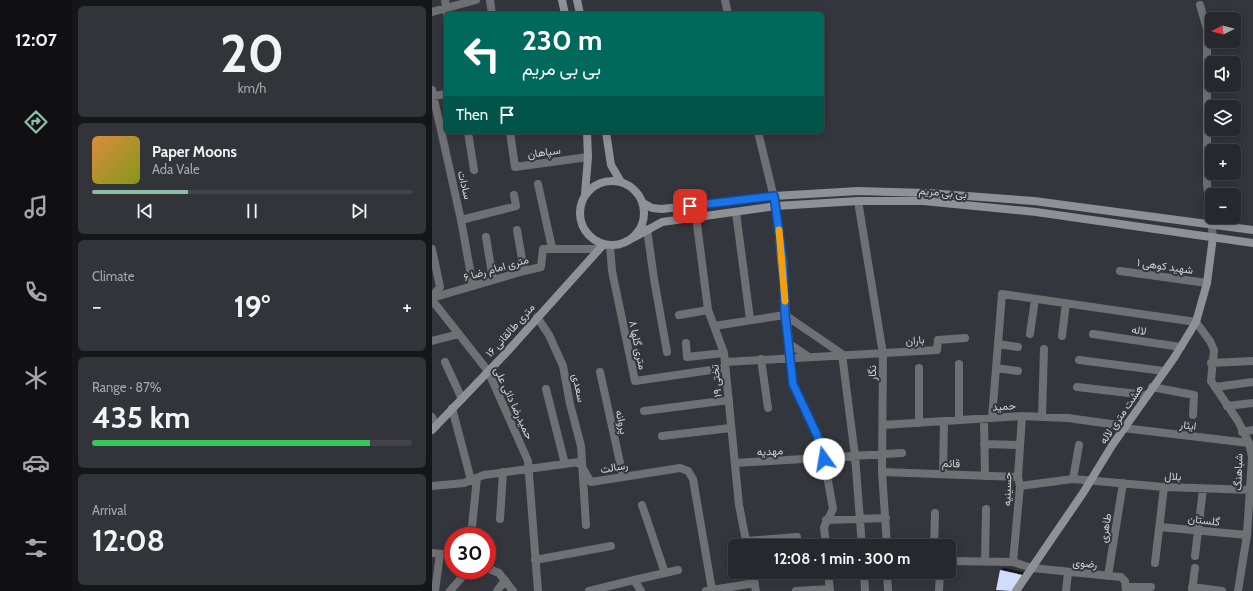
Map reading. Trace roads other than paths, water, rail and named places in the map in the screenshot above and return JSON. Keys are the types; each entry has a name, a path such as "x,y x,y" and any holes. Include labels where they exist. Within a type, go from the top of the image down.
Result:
{"street":[{"path":"432,12 476,0"},
{"path":"490,0 492,12"},
{"path":"562,0 565,12"},
{"path":"577,0 580,12"},
{"path":"725,0 728,12"},
{"path":"1200,5 1207,29 1205,132 1208,188"},
{"path":"433,93 444,94"},
{"name":"سادات","path":"433,93 461,220 473,286"},
{"path":"468,134 474,170"},
{"name":"سپاهان","path":"510,134 515,167 588,157"},
{"path":"586,194 588,157 587,134"},
{"path":"606,134 611,165 621,182"},
{"path":"758,134 776,206 783,261 785,314 793,384 817,435 824,459 833,509 826,520 824,527 825,539"},
{"path":"538,184 552,248 604,247 623,244 633,238 643,222 643,203 631,186 621,182 604,181 595,185 586,194 580,207 579,216 587,234 604,247"},
{"name":"بی بی مریم","path":"643,203 652,208 662,210 774,196 858,191 927,193 1034,201 1205,223"},
{"path":"461,220 516,206 514,195"},
{"name":"بی بی مریم","path":"633,238 662,222 696,216 776,206 858,201 923,201 1036,212 1253,243"},
{"name":"نگار","path":"858,201 883,354 882,472 887,539"},
{"path":"736,212 750,319"},
{"name":"تختی ۱۹","path":"696,216 708,310 724,352 739,505 746,539"},
{"path":"1212,224 1213,237"},
{"name":"بی بی مریم","path":"1212,224 1253,230"},
{"path":"647,229 667,352"},
{"path":"518,230 524,271"},
{"path":"486,237 493,280"},
{"name":"هشت متری لاله","path":"1016,591 1092,480 1124,427 1181,347 1196,322 1207,283 1213,237"},
{"name":"۱۶ متری طالقانی","path":"434,428 604,247"},
{"name":"۸ متری گلها","path":"604,247 612,271 634,381 725,365"},
{"name":"۶ متری امام رضا","path":"432,298 524,271 541,268 543,248 552,248"},
{"path":"432,249 440,287 432,298"},
{"name":"شهید کوهی ۱","path":"1120,271 1207,283"},
{"path":"984,476 984,444 996,368 1002,294 1196,322"},
{"name":"حمیدرضا دائی علی","path":"432,298 488,371 528,465"},
{"path":"1030,334 1035,299"},
{"path":"1062,336 1066,304"},
{"path":"679,315 708,310"},
{"path":"714,326 785,314 842,354 855,456 861,539"},
{"name":"سعدی","path":"537,317 549,334 563,366 570,404 581,446 584,469 586,525"},
{"name":"شباهنگ","path":"1196,322 1210,341 1214,350 1211,363 1211,381 1238,421 1242,432 1249,443 1252,457 1247,535 1238,591"},
{"path":"432,341 459,334"},
{"name":"لاله","path":"1093,334 1181,347"},
{"name":"باران","path":"883,354 937,350 938,340 965,338"},
{"path":"686,343 687,357 724,352"},
{"path":"788,343 808,357"},
{"path":"998,344 1018,346"},
{"path":"1042,417 1044,349"},
{"path":"725,365 761,359 842,354 883,354"},
{"path":"761,359 768,408"},
{"path":"1079,360 1164,371"},
{"path":"1211,363 1253,361"},
{"path":"445,362 462,399"},
{"path":"959,364 959,420"},
{"path":"919,368 919,423"},
{"path":"996,368 1018,371"},
{"name":"پروانه","path":"600,372 623,476"},
{"path":"1215,387 1253,382"},
{"path":"1077,387 1146,395"},
{"path":"1152,387 1194,395 1193,415"},
{"path":"546,389 565,464"},
{"path":"644,411 729,400"},
{"path":"1227,406 1253,403"},
{"path":"452,408 474,479 471,527"},
{"name":"حمید","path":"883,425 1022,416 1124,427"},
{"name":"حسینیه","path":"1014,562 1020,486 1018,477 1022,416"},
{"path":"432,418 434,428"},
{"path":"943,474 944,421"},
{"name":"ایثار","path":"1124,427 1249,443"},
{"path":"662,436 731,428"},
{"path":"1242,432 1253,430"},
{"path":"984,444 1020,445"},
{"path":"1073,479 1079,445"},
{"name":"مهدیه","path":"735,463 902,454"},
{"name":"رسالت","path":"432,486 464,483 484,475 528,465 579,462 591,482 680,468 688,471 693,479 709,590"},
{"path":"528,465 538,591"},
{"path":"500,519 502,472"},
{"name":"قائم","path":"882,472 1018,477"},
{"name":"بلال","path":"1020,486 1073,479 1164,487 1251,490"},
{"name":"طاهری","path":"1108,576 1123,483"},
{"path":"1156,562 1164,487"},
{"path":"1195,556 1203,489"},
{"path":"642,505 665,572"},
{"path":"986,509 986,562"},
{"path":"934,539 935,513"},
{"path":"826,520 886,518"},
{"name":"گلستان","path":"1160,527 1247,535"},
{"path":"780,539 797,537"},
{"path":"535,560 610,546"},
{"path":"435,591 436,554"},
{"name":"رضوی","path":"956,561 1014,562 1032,568 1121,578 1125,581 1127,589"},
{"path":"1195,568 1192,589 1222,591"},
{"path":"589,591 602,590 634,580 678,570"},
{"path":"496,572 499,573 514,591"},
{"path":"1066,591 1068,572"},
{"path":"450,591 460,579"},
{"path":"796,591 830,590 829,579"},
{"path":"865,579 866,591"},
{"path":"887,579 888,591"},
{"path":"939,591 940,579"},
{"path":"497,591 505,580"},
{"path":"634,580 641,591"},
{"path":"709,590 755,587"},
{"path":"1127,589 1151,587"}]}
